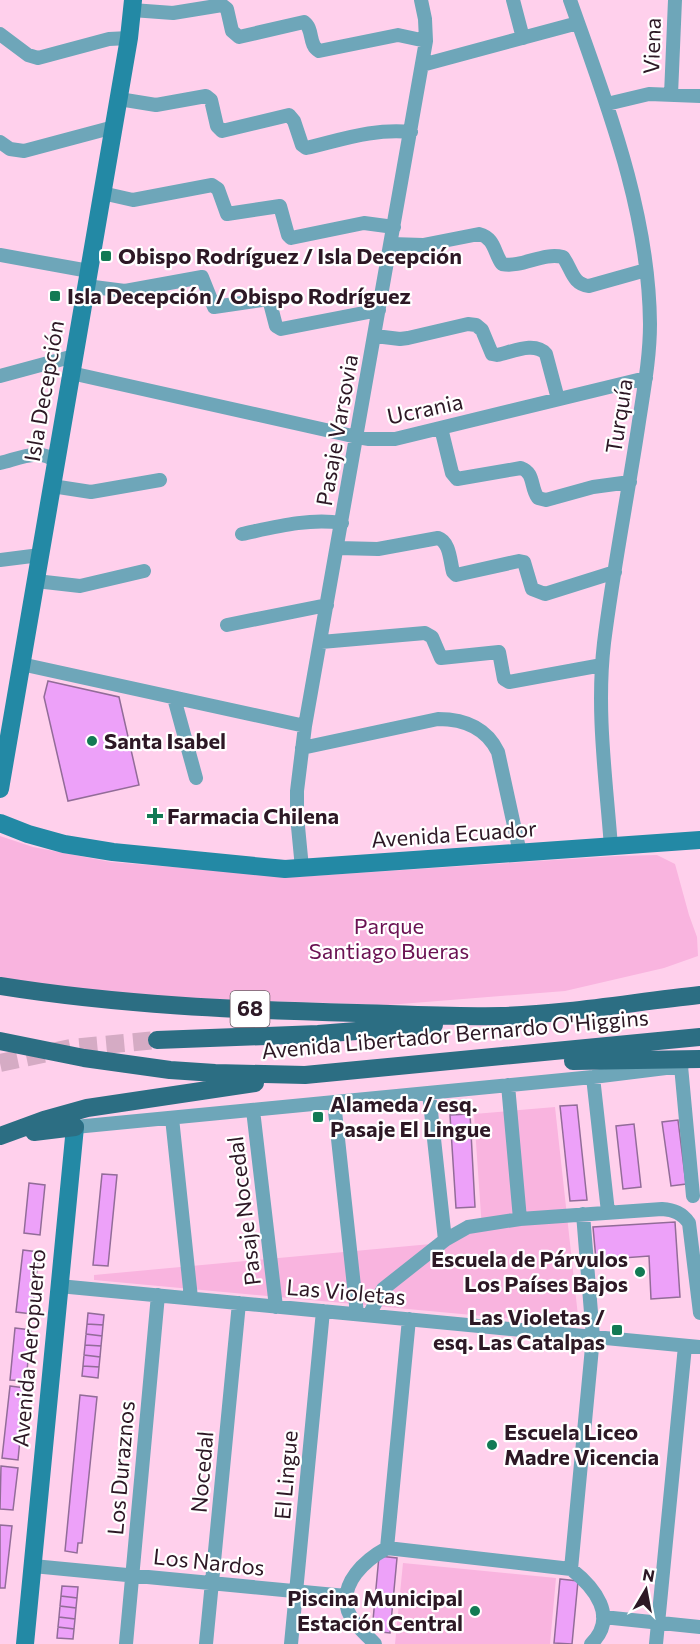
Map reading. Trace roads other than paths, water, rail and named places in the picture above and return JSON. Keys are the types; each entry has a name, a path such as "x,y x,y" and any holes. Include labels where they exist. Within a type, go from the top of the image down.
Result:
{"main road":[{"name":"Avenida Libertador Bernardo O'Higgins","path":"0,986 174,1006 501,1016 588,1010 700,995"},
{"path":"157,1040 318,1034 445,1024 501,1016"},
{"name":"Avenida Libertador Bernardo O'Higgins","path":"0,1041 84,1058 170,1070 305,1075 700,1037"},
{"path":"482,1059 558,1062 700,1059"},
{"path":"0,1137 44,1120 87,1108 305,1075"},
{"path":"0,1137 75,1127"}],"street":[{"name":"Pasaje Varsovia","path":"302,868 297,816 305,726 426,41 421,0"},
{"path":"513,0 523,38"},
{"name":"Turquía","path":"570,0 608,104 636,204 646,270 650,326 646,378 602,665 601,720 611,847"},
{"name":"Viena","path":"671,95 675,0"},
{"path":"133,5 173,13 222,4 227,9 232,31 239,37 304,22 309,26 314,47 319,51 398,34 426,41"},
{"name":"Isla Decepción","path":"0,789 133,5"},
{"path":"422,65 578,23"},
{"path":"0,34 28,55 38,58 116,38 129,38"},
{"path":"118,99 156,105 206,96 212,100 218,126 222,131 289,115 293,118 302,146 306,148 368,132 397,130 411,132"},
{"path":"608,104 639,96 700,96"},
{"path":"0,142 10,149 24,151 114,127"},
{"path":"102,193 133,200 212,184 218,189 227,214 280,206 291,238 364,224 394,227"},
{"path":"391,243 409,246 423,245 479,234 488,236 502,264 510,266 554,255 562,257 575,280 581,285 589,286 646,270"},
{"path":"0,255 88,278 125,291 202,277 214,308 269,298 276,326 281,329 379,310"},
{"path":"375,336 400,339 468,324 477,325 482,330 492,354 497,355 534,347 542,348 546,354 558,399"},
{"path":"0,376 73,365"},
{"name":"Ucrania","path":"73,365 357,437 381,440 395,439 646,378"},
{"path":"441,428 452,473 457,479 521,468 527,470 531,475 538,498 546,500 593,487 630,483"},
{"path":"0,463 38,454 47,456 56,462"},
{"path":"52,486 91,492 160,480"},
{"path":"242,534 307,521 342,523"},
{"path":"338,548 378,549 438,538 446,544 453,572 456,575 519,561 524,562 532,589 545,594 615,572"},
{"path":"0,560 40,555"},
{"path":"36,580 80,586 144,572"},
{"path":"227,625 327,604"},
{"path":"321,642 425,633 432,636 441,658 499,652 504,680 509,682 602,665"},
{"path":"21,664 305,726"},
{"path":"174,698 196,778"},
{"path":"302,748 438,719 459,721 480,729 498,752 520,853"},
{"name":"Avenida Ecuador","path":"0,824 64,843 113,852 265,867 302,868 700,840"},
{"path":"75,1127 593,1077 700,1064"},
{"path":"681,1066 697,1196 682,1214"},
{"path":"593,1077 608,1212"},
{"path":"508,1085 520,1219"},
{"path":"429,1093 445,1240"},
{"path":"334,1102 363,1315"},
{"name":"Pasaje Nocedal","path":"253,1110 276,1307"},
{"path":"172,1118 192,1299"},
{"name":"Avenida Aeropuerto","path":"25,1644 75,1127"},
{"path":"363,1315 383,1289 445,1240 458,1231 474,1225 520,1219 662,1209 670,1209 682,1214 691,1230 700,1313"},
{"path":"571,1569 593,1337 583,1214"},
{"name":"Las Violetas","path":"59,1286 700,1347"},
{"name":"Los Duraznos","path":"126,1644 159,1295"},
{"name":"Nocedal","path":"206,1644 239,1303"},
{"name":"El Lingue","path":"291,1644 323,1311"},
{"path":"387,1548 409,1319"},
{"path":"656,1644 684,1346"},
{"path":"375,1644 357,1626 348,1612 346,1596 348,1584 369,1559 387,1548 571,1569 593,1589 602,1603 603,1617 600,1629 591,1644"},
{"name":"Los Nardos","path":"33,1566 346,1596"},
{"path":"603,1617 700,1627"}],"tunnel":[{"path":"0,1063 71,1048 157,1040"}],"place":[{"name":"Obispo Rodríguez / Isla Decepción","path":"106,256"},
{"name":"Isla Decepción / Obispo Rodríguez","path":"55,296"},
{"name":"Santa Isabel","path":"92,741"},
{"name":"Farmacia Chilena","path":"155,816"},
{"name":"Alameda / esq. Pasaje El Lingue","path":"318,1117"},
{"name":"Escuela de Párvulos Los Países Bajos","path":"640,1272"},
{"name":"Las Violetas / esq. Las Catalpas","path":"617,1330"},
{"name":"Escuela Liceo Madre Vicencia","path":"492,1445"},
{"name":"Piscina Municipal Estación Central","path":"475,1611"}],"park label":[{"name":"Parque Santiago Bueras","path":"389,938"}]}
